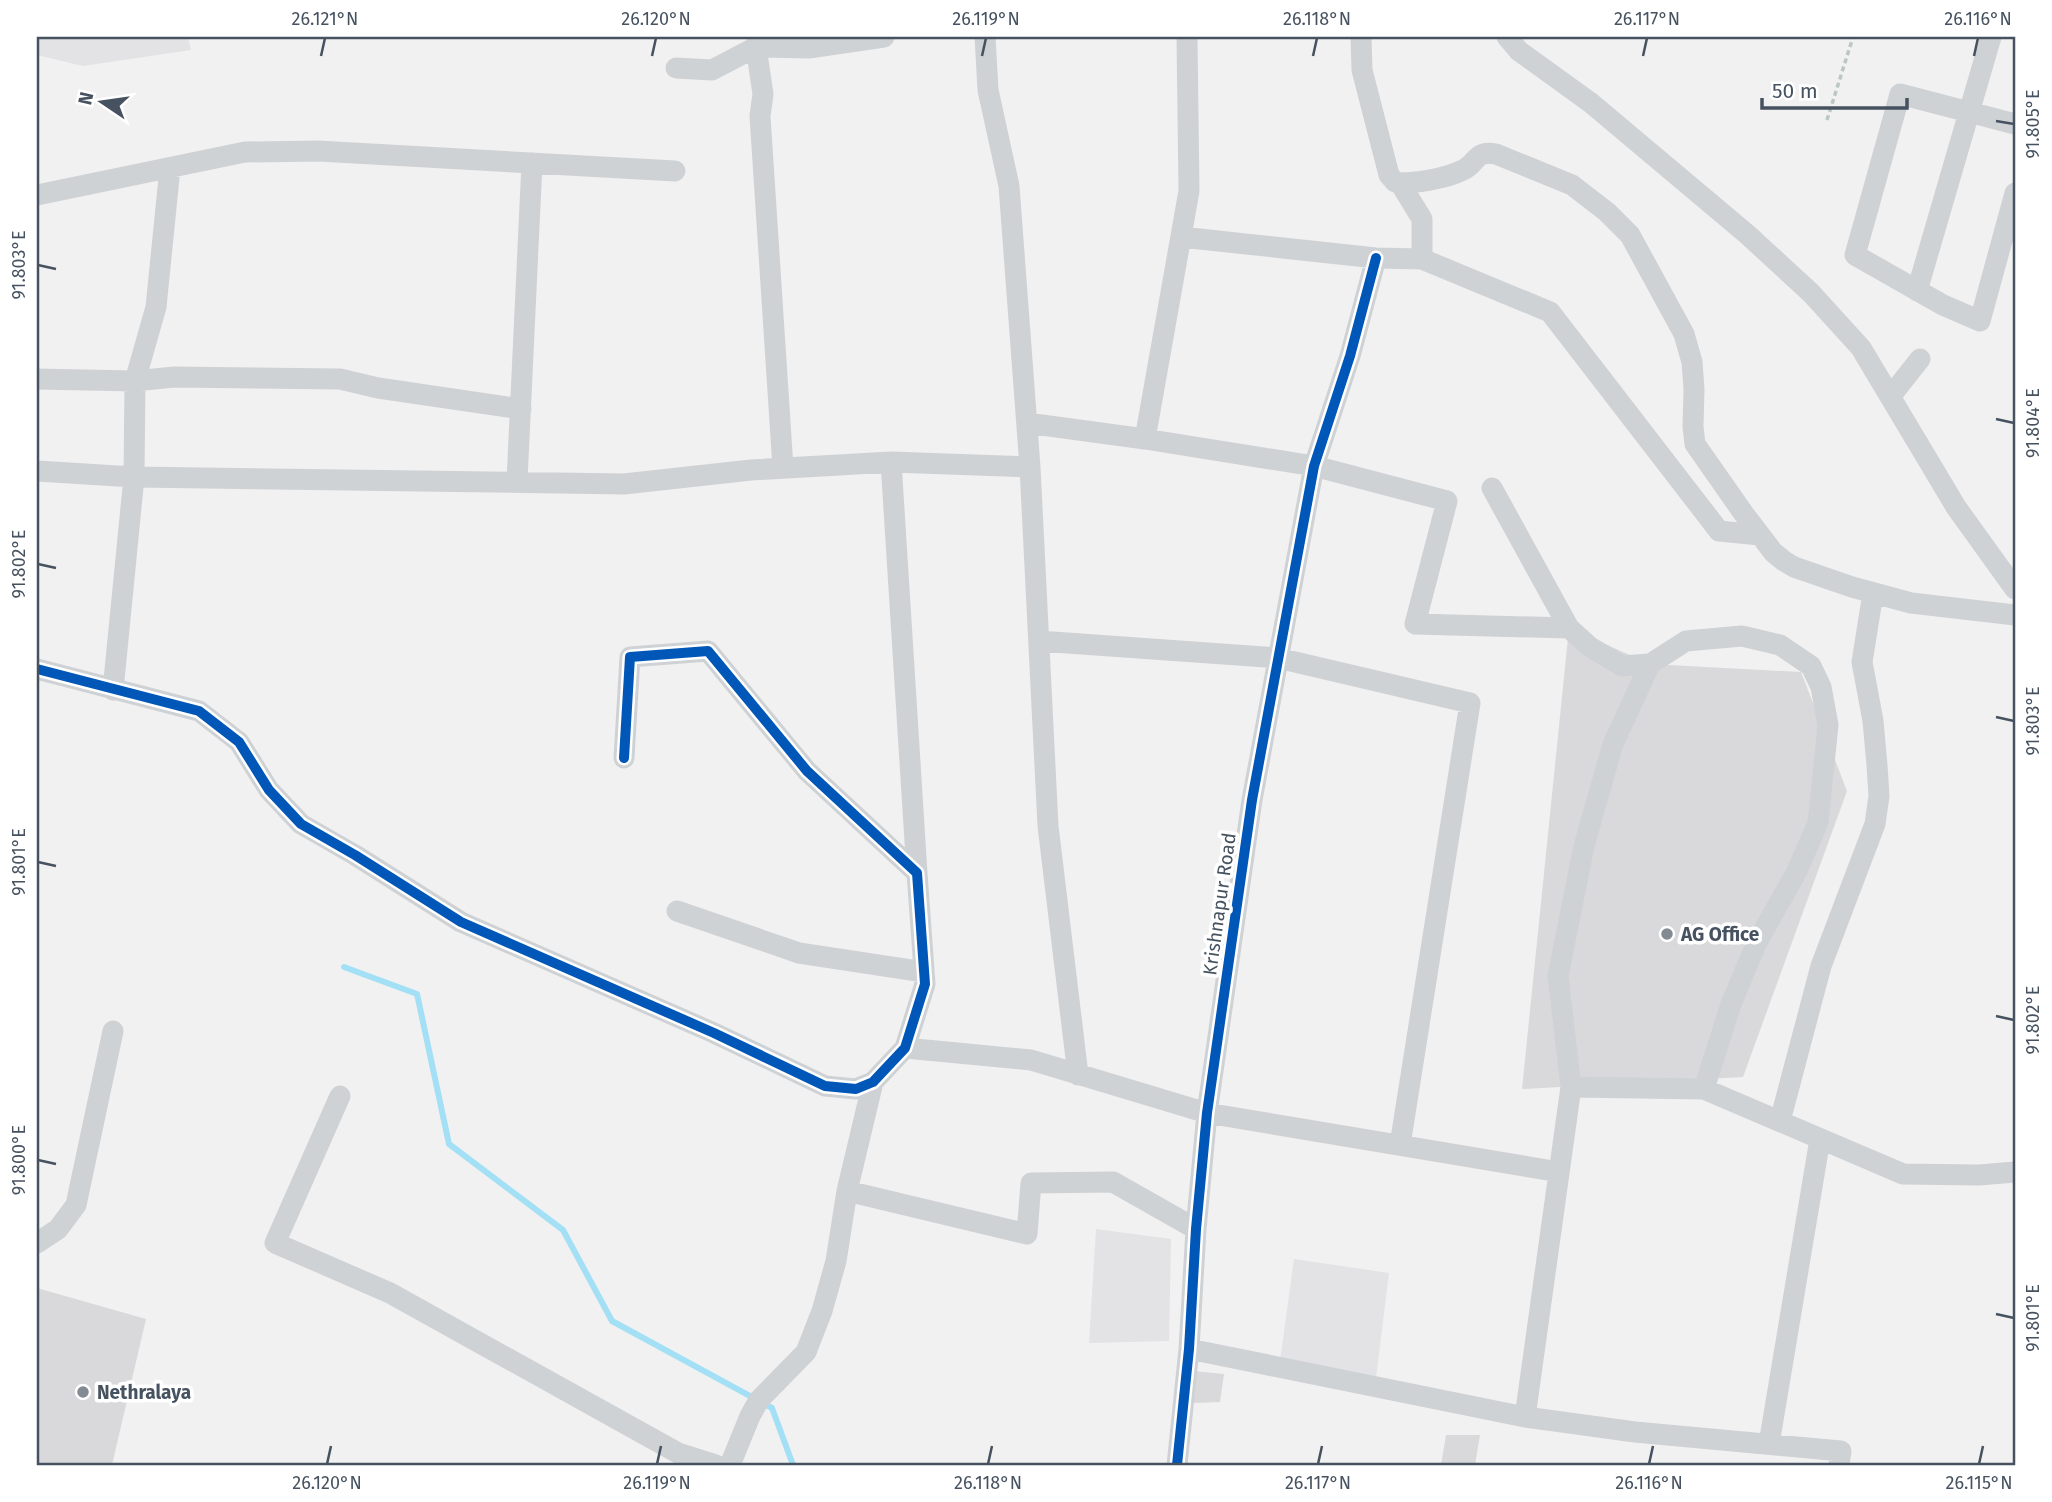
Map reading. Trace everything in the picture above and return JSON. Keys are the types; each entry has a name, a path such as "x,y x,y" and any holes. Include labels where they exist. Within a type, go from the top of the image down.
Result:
{"street":[{"path":"676,68 712,70 757,42 809,48 884,37"},
{"path":"985,37 988,90 1009,186 1030,467 1048,827 1078,1075"},
{"path":"1145,439 1189,191 1187,37"},
{"path":"1361,37 1362,70 1389,175 1395,182 1415,182 1452,175 1466,169 1482,153 1496,154 1572,185 1630,235 1684,334 1692,362 1695,444 1773,552 1794,567 1911,603 2015,615"},
{"path":"1507,37 1519,51 1591,103 1748,235 1811,293 1861,348 1956,507 2015,589"},
{"path":"1917,291 1991,37"},
{"path":"757,42 763,94 760,116 783,468"},
{"path":"2015,124 1900,94 1855,255 1942,305 1980,321 2015,193"},
{"path":"37,195 245,152 318,151 675,171"},
{"path":"517,481 532,163"},
{"path":"113,690 134,477 135,381 156,307 170,168"},
{"path":"1400,183 1422,219 1422,259"},
{"path":"1181,237 1376,258 1422,259 1550,313 1719,531 1760,535"},
{"name":"Krishnapur Road","path":"1177,1465 1189,1349 1196,1229 1207,1113 1252,800 1314,466 1350,356 1376,258"},
{"path":"1890,397 1920,359"},
{"path":"37,379 340,379 378,388 521,409"},
{"path":"1027,423 1314,466 1447,501 1415,624 1569,628"},
{"path":"37,471 134,477 624,484 751,470 891,462 1030,467"},
{"path":"37,669 199,710 239,741 269,790 301,824 461,922 714,1033 825,1086 856,1089 873,1082 905,1048 925,984 891,462"},
{"path":"1492,488 1569,628 1590,647 1622,666 1650,664 1686,641 1742,636 1780,645 1811,666 1821,687 1828,725 1818,822 1796,873 1757,942 1731,1004 1704,1089"},
{"path":"1780,1121 1821,966 1875,824 1879,796 1878,776 1862,662 1873,593"},
{"path":"1039,640 1278,658 1470,703 1400,1145"},
{"path":"624,758 630,657 708,651 807,771 917,873"},
{"path":"1525,1417 1571,1087 1558,975 1584,846 1613,744 1650,664"},
{"path":"677,911 799,953 924,972"},
{"path":"37,1242 58,1229 76,1205 113,1031"},
{"path":"905,1048 1031,1060 1207,1113 1559,1172"},
{"path":"730,1465 759,1400 806,1352 822,1311 836,1261 846,1191 873,1082"},
{"path":"1571,1087 1704,1089 1903,1174 1979,1175 2015,1171"},
{"path":"340,1096 275,1243 390,1293 678,1453 716,1465"},
{"path":"1769,1444 1820,1139"},
{"path":"846,1191 1027,1234 1031,1183 1114,1182 1196,1229"},
{"path":"1189,1349 1525,1417 1634,1432 1841,1451 1839,1465"}],"path":[{"path":"1826,120 1853,37"}],"shaded area":[{"path":"37,37 188,37 191,50 83,66 37,55"},
{"path":"1096,1229 1171,1239 1169,1341 1089,1343"},
{"path":"1294,1259 1389,1273 1375,1386 1280,1361"}],"building":[{"name":"AG Office","path":"1569,628 1650,664 1801,672 1847,791 1743,1077 1522,1089"},
{"name":"Nethralaya","path":"37,1288 146,1319 112,1465 37,1465"},
{"path":"1194,1371 1224,1374 1220,1402 1194,1403"},
{"path":"1446,1435 1480,1435 1475,1465 1441,1465"}],"waterway":[{"path":"344,967 417,994 449,1144 563,1230 612,1321 772,1408 793,1465"}],"cycle path":[{"path":"1177,1465 1189,1349 1196,1229 1207,1113 1252,800 1314,466 1350,356 1376,258"},
{"path":"37,669 199,711 239,742 269,790 301,824 461,922 714,1033 825,1086 856,1089 873,1082 905,1048 925,984 917,873 807,771 708,651 630,657 624,758"}],"place":[{"name":"AG Office","path":"1667,934"},
{"name":"Nethralaya","path":"83,1392"}]}
